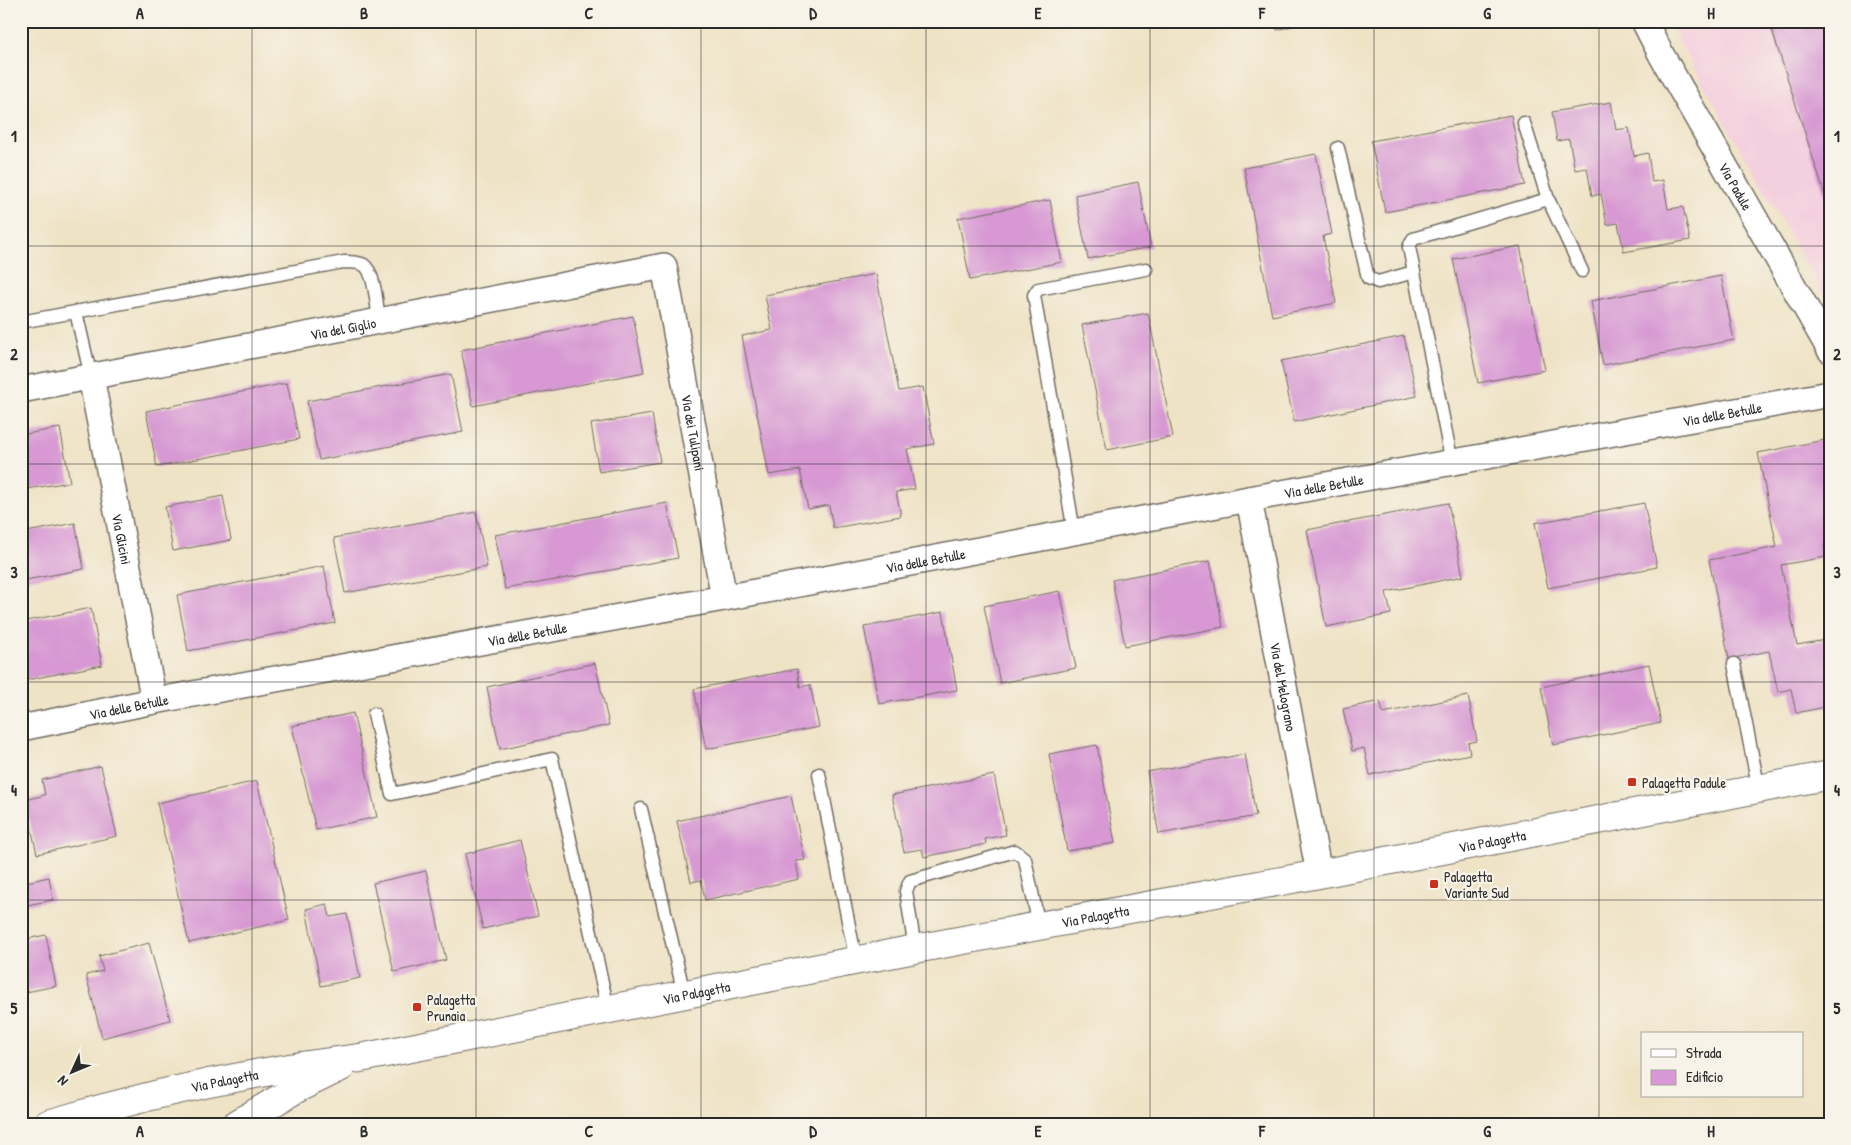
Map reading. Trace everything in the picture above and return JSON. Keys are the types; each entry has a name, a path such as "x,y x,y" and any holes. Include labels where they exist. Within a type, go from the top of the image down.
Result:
{"street":[{"name":"Via Padule","path":"1644,21 1662,56 1830,350"},
{"name":"Via del Giglio","path":"21,390 664,266"},
{"name":"Via dei Tulipani","path":"664,266 724,598"},
{"name":"Via Glicini","path":"91,377 154,701"},
{"name":"Via delle Betulle","path":"21,728 154,701 724,598 1248,499 1830,394"},
{"name":"Via del Melograno","path":"1248,499 1319,874"},
{"name":"Via Palagetta","path":"48,1124 84,1117 180,1088 296,1066 360,1058 915,949 1319,874 1830,775"},
{"name":"Via Palagetta","path":"237,1124 294,1090 360,1058"}],"lane":[{"path":"1524,123 1548,200 1582,271"},
{"path":"1338,148 1368,278 1378,282 1414,272"},
{"path":"1452,462 1409,247 1413,239 1548,200"},
{"path":"21,322 344,262 363,264 367,268 372,278 379,321"},
{"path":"1074,532 1034,295 1038,289 1146,268"},
{"path":"76,312 91,377"},
{"path":"1734,664 1759,790"},
{"path":"374,714 392,794 552,758 608,1009"},
{"path":"819,774 856,961"},
{"path":"641,809 684,994"},
{"path":"915,949 906,890 910,881 1015,851 1024,859 1039,926"}],"shaded area":[{"path":"1671,21 1830,21 1830,305 1677,38"}],"building":[{"path":"1275,21 1308,21 1308,22 1277,30"},
{"path":"1769,21 1830,21 1829,208"},
{"path":"1611,102 1616,130 1629,128 1634,156 1648,153 1652,182 1663,180 1668,209 1683,207 1690,240 1624,252 1618,223 1607,225 1601,194 1592,196 1587,168 1575,170 1569,139 1557,141 1552,112"},
{"path":"1511,115 1525,185 1385,212 1371,141"},
{"path":"1316,154 1332,234 1323,236 1336,303 1272,316 1244,168"},
{"path":"1138,182 1151,247 1088,259 1075,195"},
{"path":"1050,200 1062,262 970,280 958,218"},
{"path":"1520,246 1545,370 1478,383 1453,259"},
{"path":"876,274 899,391 923,387 934,444 907,449 915,489 896,492 901,516 833,528 829,505 808,509 800,470 769,475 742,336 772,330 765,295"},
{"path":"1721,276 1734,340 1603,365 1591,301"},
{"path":"1148,313 1173,437 1107,450 1082,325"},
{"path":"633,316 644,372 473,406 461,350"},
{"path":"1404,336 1417,396 1294,422 1281,361"},
{"path":"451,374 463,432 319,460 307,401"},
{"path":"287,383 299,439 157,467 146,411"},
{"path":"652,414 660,462 599,472 591,424"},
{"path":"60,428 70,482 21,490 21,435"},
{"path":"1830,439 1830,543 1824,545 1826,557 1781,565 1797,645 1830,639 1830,706 1796,713 1791,689 1778,692 1769,651 1729,659 1709,560 1777,547 1758,453"},
{"path":"223,496 231,540 173,551 165,507"},
{"path":"667,503 678,558 505,589 495,535"},
{"path":"1448,503 1463,576 1386,592 1391,614 1326,627 1307,530"},
{"path":"1644,503 1657,567 1548,588 1535,523"},
{"path":"476,512 487,567 345,593 334,538"},
{"path":"75,523 84,569 26,580 21,553 21,533"},
{"path":"1210,561 1223,627 1125,646 1112,580"},
{"path":"324,566 335,623 188,651 177,595"},
{"path":"1060,591 1076,668 1000,683 984,606"},
{"path":"91,608 102,665 21,681 21,622"},
{"path":"943,612 957,690 879,704 864,627"},
{"path":"595,663 609,725 500,749 487,687"},
{"path":"1649,664 1661,723 1553,745 1541,687"},
{"path":"797,669 800,687 810,685 819,727 706,749 694,689"},
{"path":"1468,696 1477,741 1468,743 1470,754 1370,775 1364,748 1352,751 1343,709 1380,701 1383,713"},
{"path":"353,713 377,817 316,830 292,726"},
{"path":"1097,745 1115,843 1067,851 1049,754"},
{"path":"1245,754 1256,816 1159,834 1147,772"},
{"path":"101,766 117,836 37,854 25,800 45,795 42,780"},
{"path":"994,775 1006,835 985,839 986,844 924,857 922,849 904,852 892,795"},
{"path":"257,781 289,920 189,943 157,803"},
{"path":"791,796 805,860 796,861 799,879 705,900 701,880 691,882 677,821"},
{"path":"520,840 538,916 483,929 465,854"},
{"path":"426,871 446,960 394,972 373,883"},
{"path":"49,877 53,900 27,905 22,883"},
{"path":"327,904 330,917 347,914 360,978 321,986 306,909"},
{"path":"46,935 56,986 21,993 21,940"},
{"path":"149,943 170,1020 102,1038 86,975 103,971 99,956"}],"place":[{"name":"Palagetta Padule","path":"1632,782"},
{"name":"Palagetta Variante Sud","path":"1434,884"},
{"name":"Palagetta Prunaia","path":"417,1007"}]}
